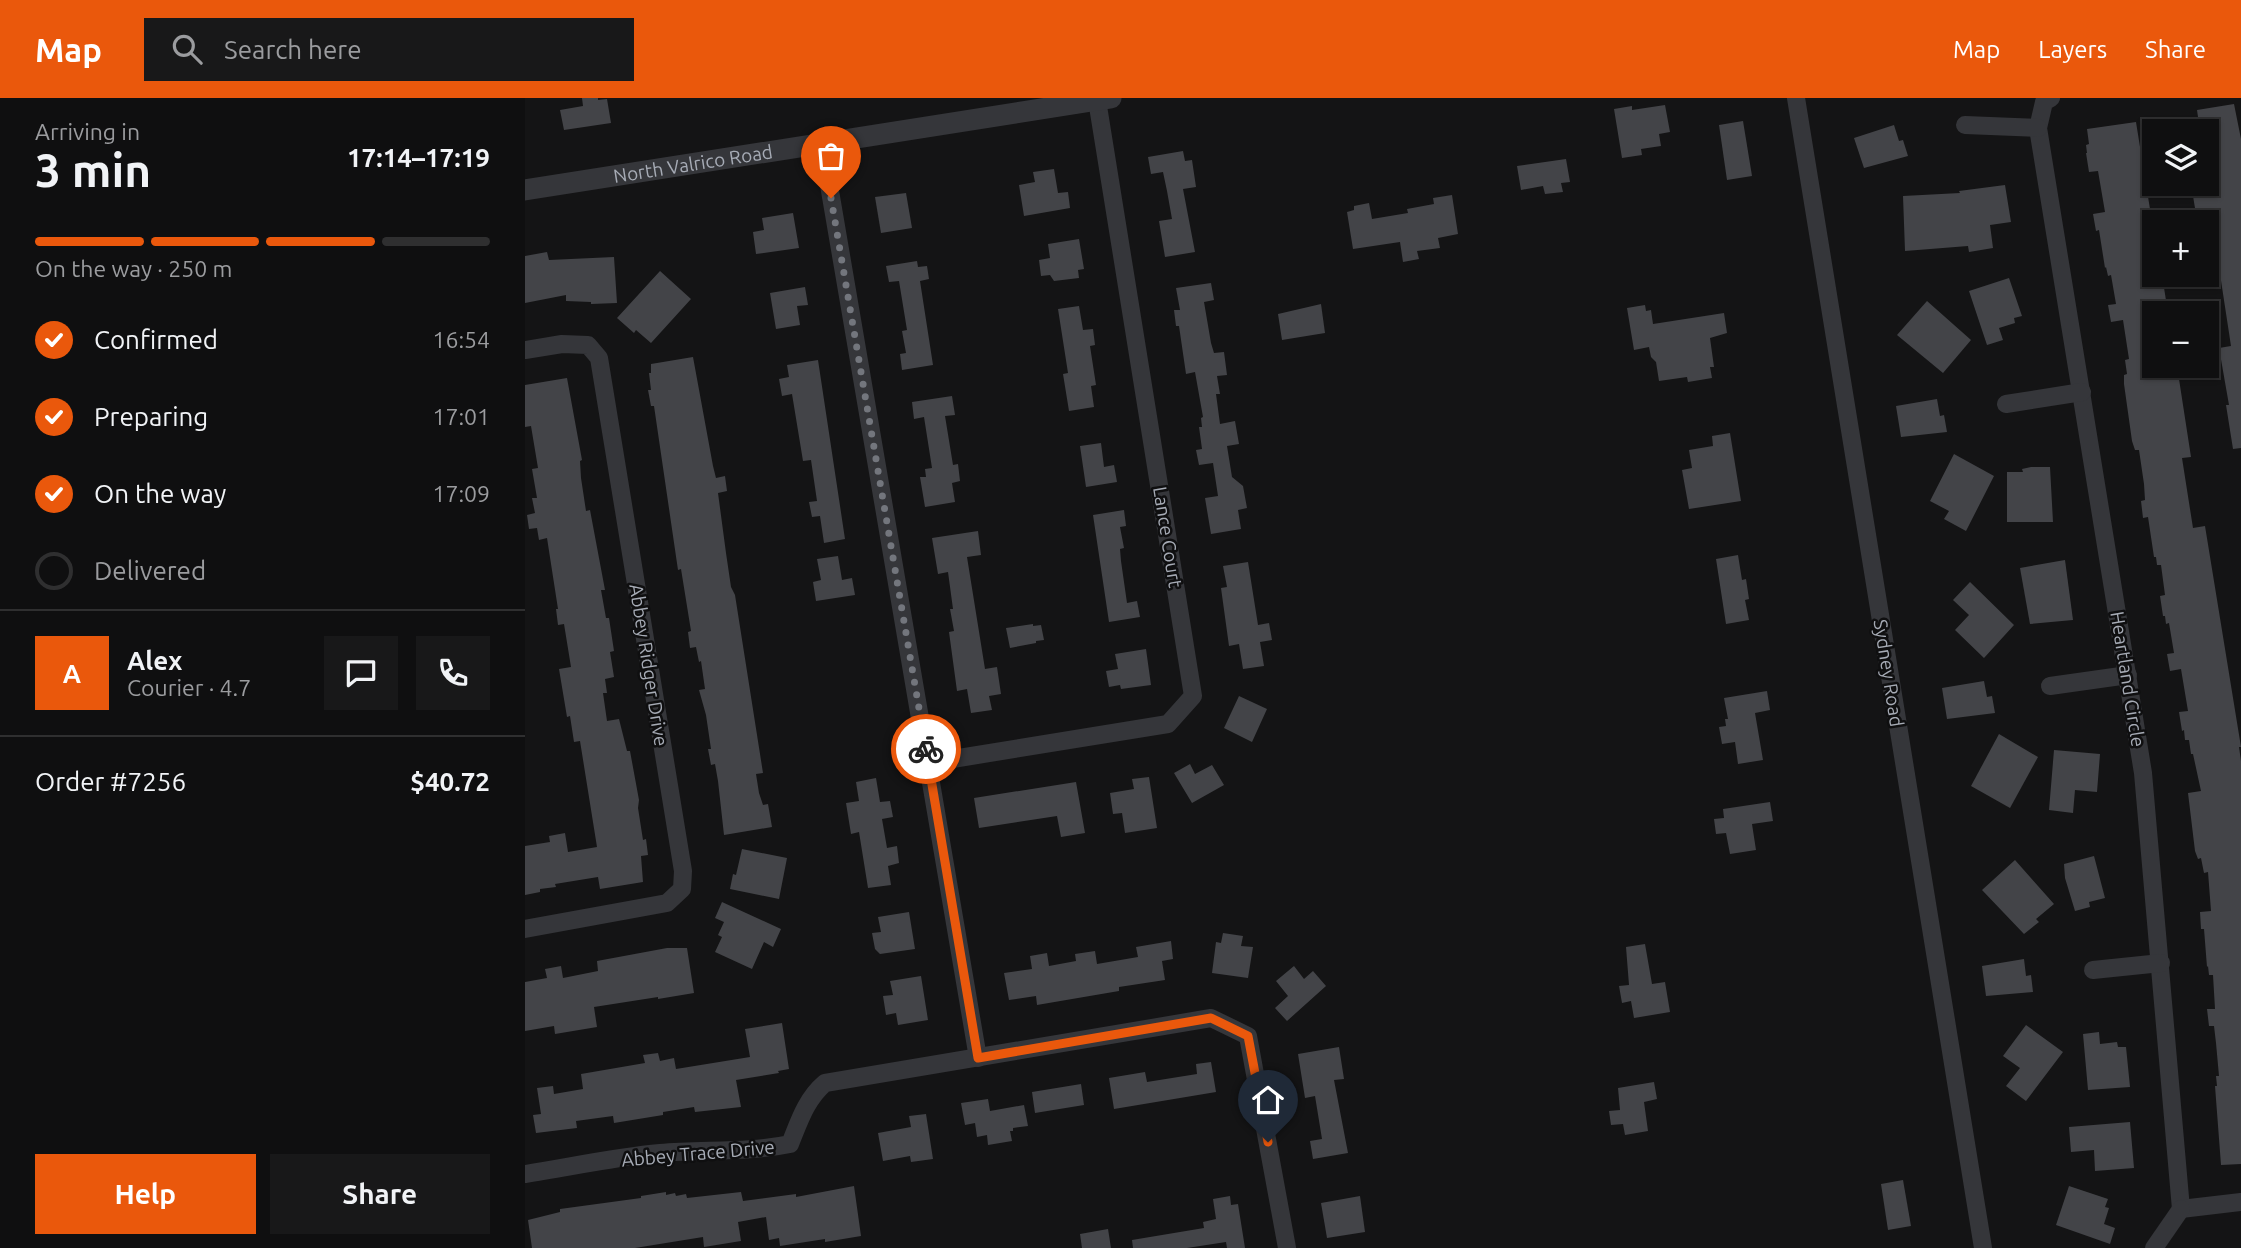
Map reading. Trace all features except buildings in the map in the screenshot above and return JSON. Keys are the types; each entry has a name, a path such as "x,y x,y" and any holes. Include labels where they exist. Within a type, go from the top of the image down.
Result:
{"street":[{"name":"Sydney Road","path":"1796,98 1983,1248"},
{"path":"1965,125 2038,128 2044,102 2051,98"},
{"name":"North Valrico Road","path":"525,190 1104,99"},
{"name":"Lance Court","path":"928,763 1168,724 1193,696 1104,99"},
{"name":"Heartland Circle","path":"2038,128 2143,772 2181,1209"},
{"path":"822,144 978,1058 1211,1018 1248,1036 1287,1248"},
{"name":"Abbey Ridger Drive","path":"525,350 562,344 588,345 599,358 683,871 682,889 667,903 525,929"},
{"path":"2006,404 2082,392"},
{"path":"2050,686 2128,675"},
{"path":"2093,970 2161,963"},
{"name":"Abbey Trace Drive","path":"525,1174 656,1153 765,1150 790,1144 807,1106 816,1091 825,1083 978,1058"},
{"path":"2154,1248 2181,1209 2241,1202"}],"way so far":[{"path":"831,198 926,749"}],"route":[{"path":"926,749 978,1058 1211,1018 1248,1036 1268,1142"}]}
